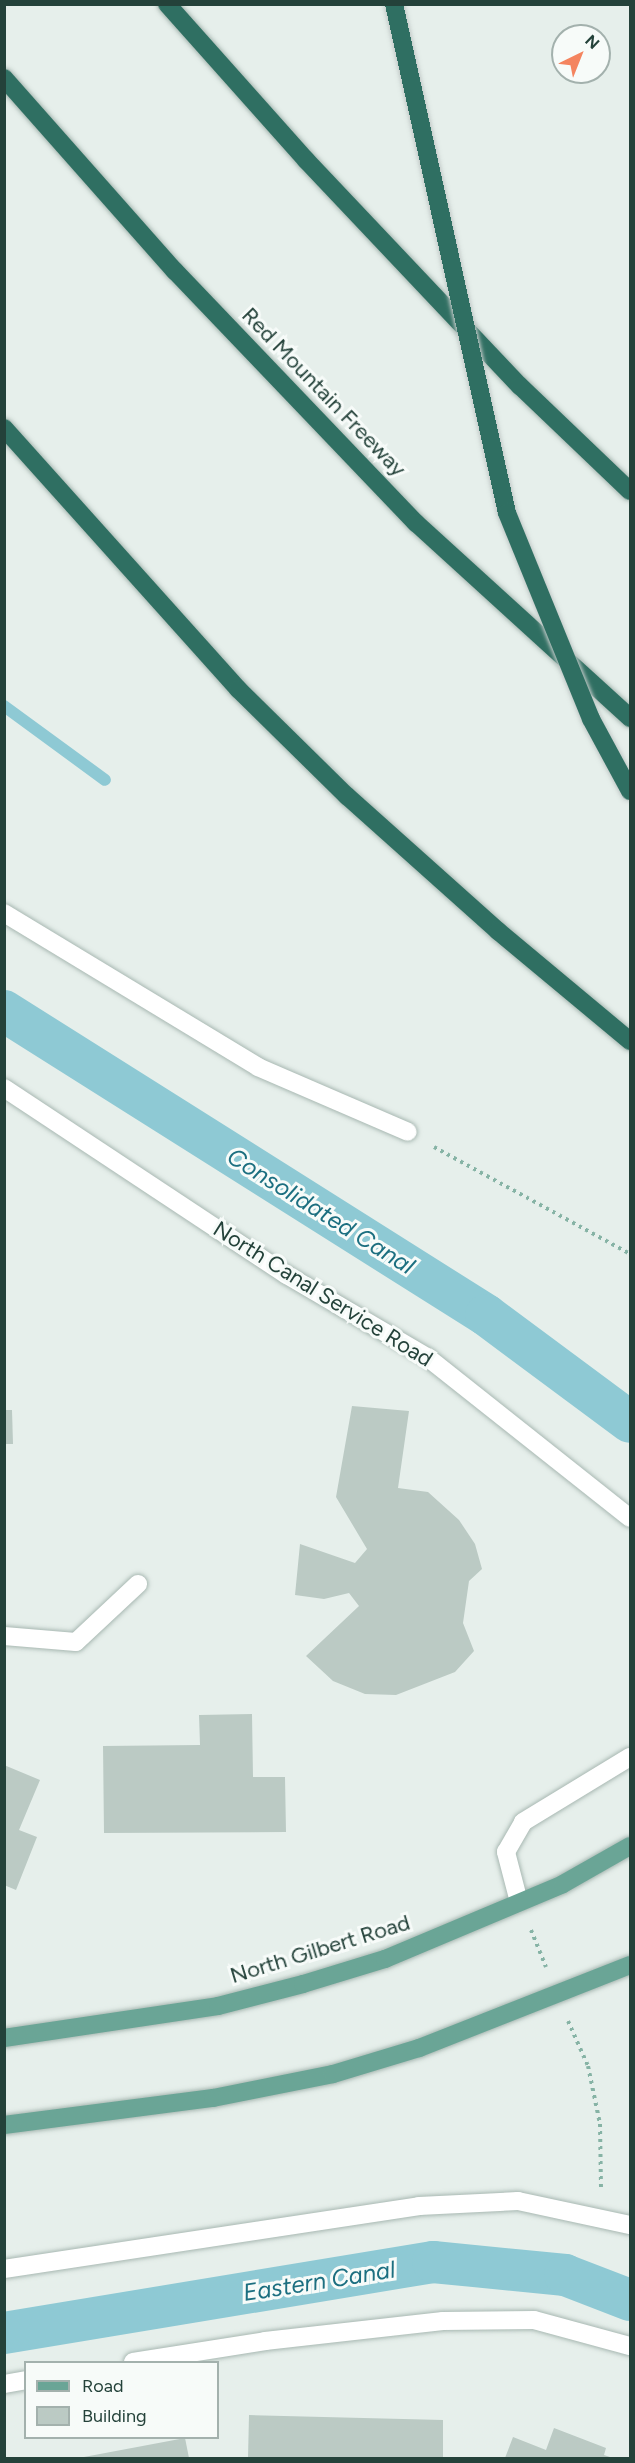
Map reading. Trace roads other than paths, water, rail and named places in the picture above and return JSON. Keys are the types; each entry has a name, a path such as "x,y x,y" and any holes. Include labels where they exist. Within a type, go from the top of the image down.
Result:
{"highway":[{"path":"167,4 306,160 520,386 630,491"},
{"path":"394,4 507,513 591,719 630,791"},
{"name":"Red Mountain Freeway","path":"4,78 175,271 416,523 630,718"},
{"path":"4,428 238,689 347,796 630,1041"}],"main road":[{"name":"North Gilbert Road","path":"4,2038 218,2006 303,1984 385,1959 519,1902 630,1846"},
{"path":"4,2125 213,2098 333,2074 419,2048 630,1965"}],"street":[{"path":"4,914 258,1067 408,1132"},
{"name":"North Canal Service Road","path":"4,1088 287,1275 427,1357 630,1518"},
{"path":"4,1636 76,1642 138,1584"},
{"path":"519,1902 506,1852 523,1822 630,1757"},
{"path":"4,2269 418,2206 518,2201 595,2215 630,2225"},
{"path":"139,2361 265,2341 443,2321 534,2320 630,2346"},
{"path":"4,2384 24,2380"}],"waterway":[{"path":"4,706 105,780"},
{"name":"Consolidated Canal","path":"4,1011 486,1315 630,1422"},
{"name":"Eastern Canal","path":"4,2333 433,2262 565,2275 630,2300"}]}
